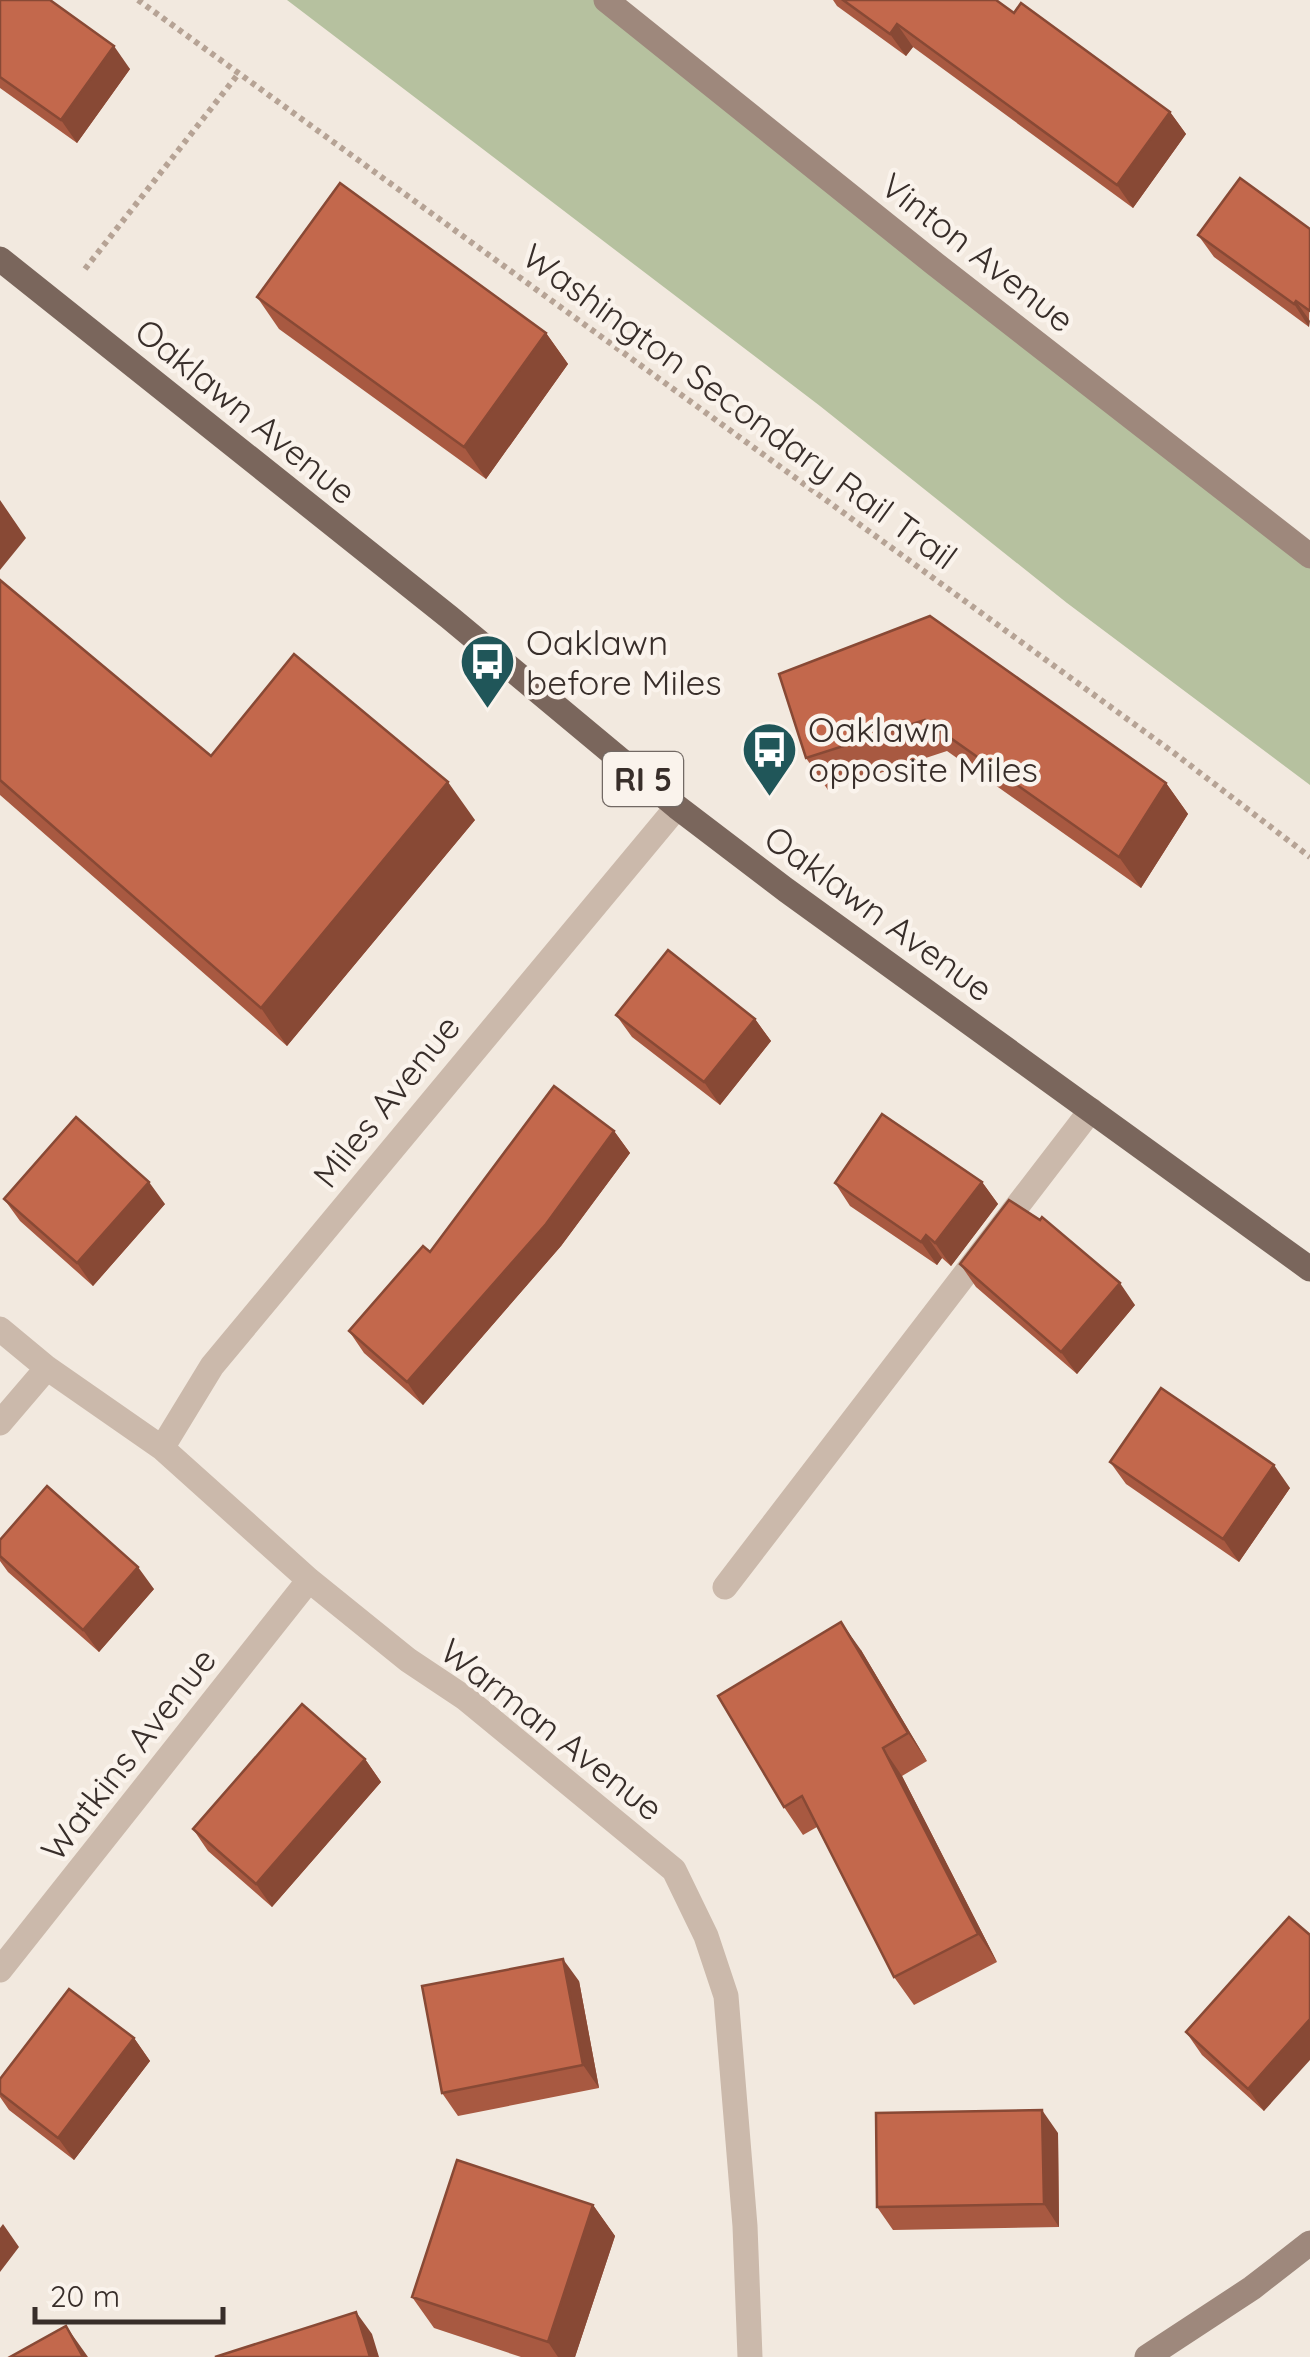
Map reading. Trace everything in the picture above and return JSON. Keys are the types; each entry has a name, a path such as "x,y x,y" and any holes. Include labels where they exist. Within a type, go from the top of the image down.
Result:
{"main road":[{"name":"Oaklawn Avenue","path":"0,259 436,606 677,807 1310,1269"}],"street":[{"name":"Vinton Avenue","path":"606,0 934,264 1310,556"},
{"name":"Miles Avenue","path":"162,1448 212,1366 677,807"},
{"path":"725,1586 1091,1110"},
{"name":"Warman Avenue","path":"0,1329 46,1368 162,1448 309,1580 408,1660 464,1698 674,1870 706,1936 726,1996 745,2226 750,2357"},
{"path":"0,1423 46,1368"},
{"name":"Watkins Avenue","path":"0,1970 309,1580"},
{"path":"1147,2357 1252,2288 1310,2244"}],"path":[{"name":"Washington Secondary Rail Trail","path":"138,0 1174,753 1310,857"},
{"path":"58,305 239,74"}],"green space":[{"path":"287,0 600,0 1310,554 1310,785 1067,603 820,406"}],"building":[{"path":"0,0 50,0 114,46 61,120 0,77"},
{"path":"843,0 996,0 1014,13 1021,3 1170,112 1117,185 897,24 890,34"},
{"path":"1240,178 1310,229 1310,311 1296,301 1294,304 1198,235"},
{"path":"340,183 546,333 464,447 257,297"},
{"path":"0,580 211,756 294,654 448,782 261,1008 0,780"},
{"path":"930,616 1166,783 1119,857 925,720 806,758 779,674"},
{"path":"668,950 755,1019 704,1082 616,1015"},
{"path":"554,1086 614,1131 546,1224 407,1382 349,1331 423,1246 430,1252"},
{"path":"882,1114 982,1182 935,1243 926,1235 921,1242 835,1183"},
{"path":"76,1117 149,1182 77,1263 4,1199"},
{"path":"1009,1200 1040,1220 1042,1217 1120,1283 1061,1352 960,1264"},
{"path":"1161,1388 1274,1465 1223,1539 1110,1462"},
{"path":"47,1486 138,1567 83,1630 0,1556 0,1540"},
{"path":"841,1622 908,1733 883,1748 978,1934 894,1977 802,1796 784,1807 718,1696"},
{"path":"302,1704 365,1759 256,1884 193,1829"},
{"path":"1289,1917 1310,1935 1310,2019 1248,2089 1186,2032"},
{"path":"563,1959 583,2065 442,2093 422,1986"},
{"path":"69,1989 134,2038 58,2138 0,2093 0,2079"},
{"path":"1042,2110 1044,2204 877,2207 876,2113"},
{"path":"457,2160 593,2205 548,2342 412,2297"},
{"path":"356,2312 370,2357 215,2357"},
{"path":"66,2326 83,2357 10,2357"}],"place":[{"name":"Oaklawn before Miles","path":"487,711"},
{"name":"Oaklawn opposite Miles","path":"769,798"}]}
